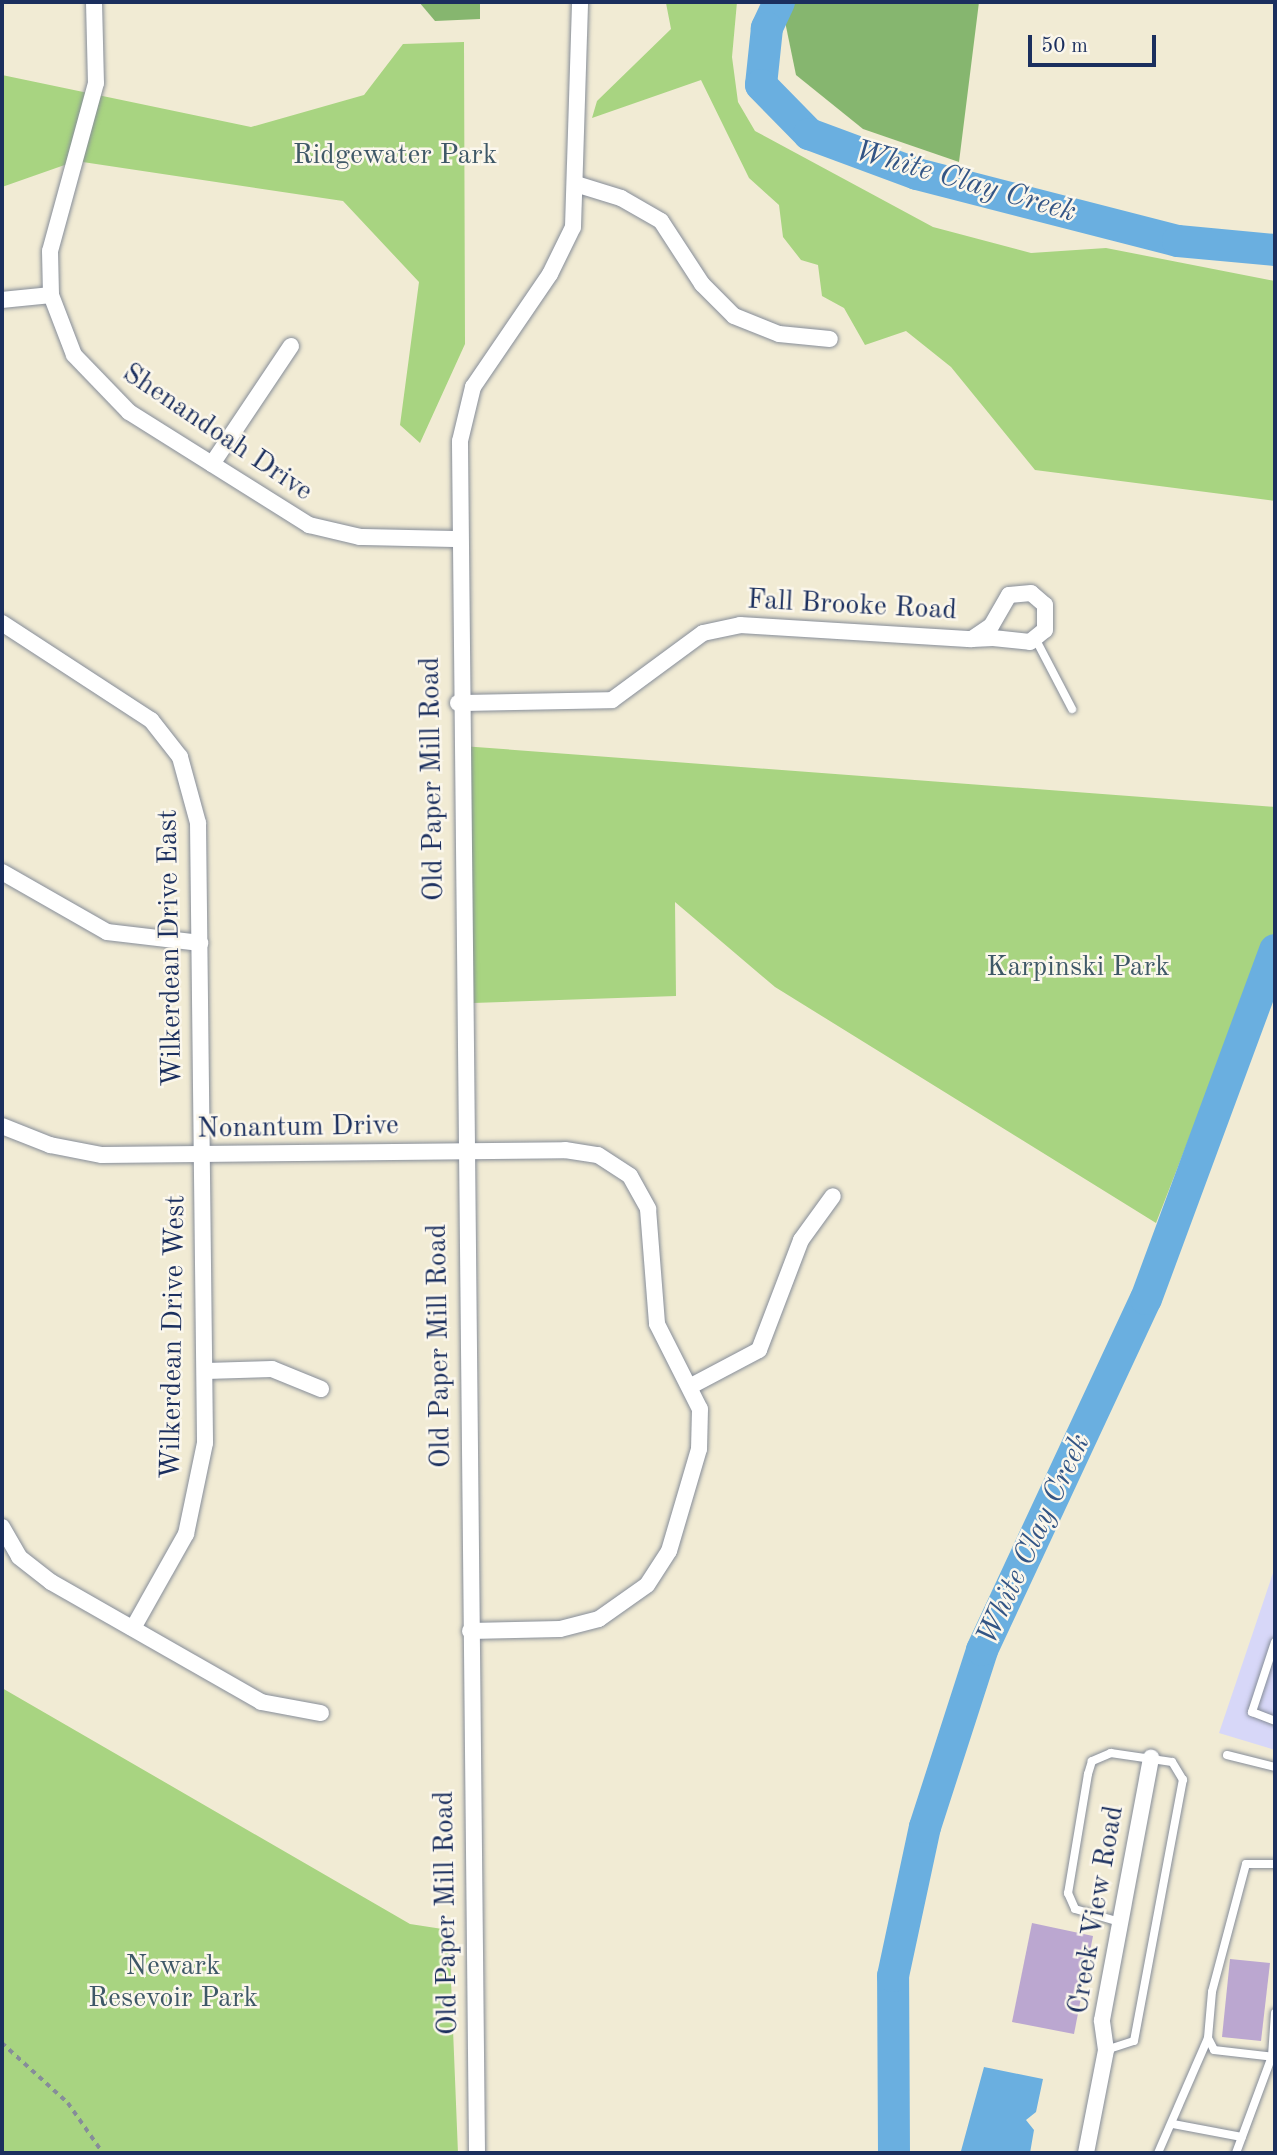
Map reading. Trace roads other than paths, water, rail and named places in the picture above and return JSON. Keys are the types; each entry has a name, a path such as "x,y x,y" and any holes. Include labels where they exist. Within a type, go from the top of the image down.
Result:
{"street":[{"name":"Shenandoah Drive","path":"94,2 96,83 53,229 51,295 63,337 91,378 129,412 309,525 360,537 457,539"},
{"name":"Old Paper Mill Road","path":"477,2153 457,539 466,404 562,253 579,185 580,2"},
{"path":"579,185 621,198 662,221 702,284 734,316 779,334 831,340"},
{"path":"2,300 51,295"},
{"path":"212,464 291,346"},
{"name":"Fall Brooke Road","path":"458,703 612,700 702,633 740,625 972,639 1036,640 1048,612 1042,600 1024,592 1003,600 991,626 972,639"},
{"name":"Wilkerdean Drive East","path":"2,623 151,720 180,757 198,823 202,1156"},
{"path":"2,872 107,933 200,943"},
{"name":"Nonantum Drive","path":"2,1126 73,1151 202,1156 464,1152 598,1155 630,1176 642,1193 650,1227 652,1307 691,1386"},
{"name":"Wilkerdean Drive West","path":"133,1628 196,1506 205,1371 202,1156"},
{"path":"470,1631 579,1626 616,1611 646,1585 669,1551 699,1449 700,1409 691,1386 759,1349 801,1241 833,1196"},
{"path":"205,1371 272,1369 321,1389"},
{"path":"2,1527 32,1570 261,1702 321,1713"},
{"name":"Creek View Road","path":"1086,2153 1106,2050 1102,2020 1151,1758"}],"lane":[{"path":"1036,640 1072,709"},
{"path":"1275,1642 1252,1712 1275,1721"},
{"path":"1106,2050 1133,2041 1183,1780 1180,1767 1151,1758 1100,1754 1087,1774 1068,1893 1075,1909 1120,1922"},
{"path":"1227,1755 1275,1767"},
{"path":"1158,2153 1173,2124 1208,2038 1212,1992 1246,1864 1275,1864"},
{"path":"1236,2153 1274,2057 1275,2013"},
{"path":"1208,2038 1214,2050 1274,2057"},
{"path":"1173,2124 1242,2137"}],"water":[{"path":"984,2067 1043,2079 1036,2112 1026,2120 1034,2130 1030,2153 961,2151"}],"waterway":[{"name":"White Clay Creek","path":"779,2 767,28 761,85 809,134 917,174 1178,241 1275,250"},
{"name":"White Clay Creek","path":"894,2153 893,1976 925,1827 982,1650 1146,1299 1275,950"}],"park label":[{"name":"Ridgewater Park","path":"395,156"},
{"name":"Karpinski Park","path":"1078,968"},
{"name":"Newark Resevoir Park","path":"173,1983"}]}
